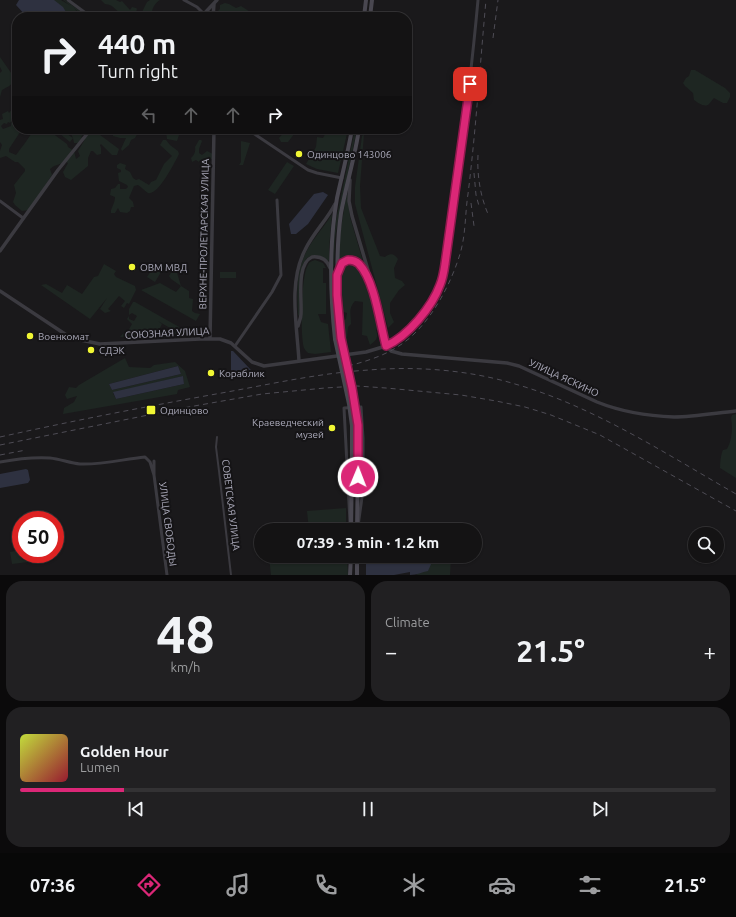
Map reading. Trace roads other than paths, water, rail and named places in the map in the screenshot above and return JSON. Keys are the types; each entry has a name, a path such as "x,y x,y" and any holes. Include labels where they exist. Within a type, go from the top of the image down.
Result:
{"main road":[{"path":"365,12 366,0"},
{"path":"371,12 372,0"},
{"path":"351,134 338,197 333,242 332,315 335,339 349,404 352,426 351,523"},
{"path":"357,523 358,425 341,338 337,295 337,275 340,226 358,134"},
{"path":"350,575 351,563"},
{"path":"357,563 357,575"}],"street":[{"path":"68,0 84,12"},
{"path":"184,0 197,7 200,12"},
{"path":"350,179 350,209 371,284 386,346 399,339 417,321 434,298 442,278 466,112 478,0"},
{"path":"206,12 215,2"},
{"path":"214,12 215,2"},
{"path":"0,251 60,167 87,134"},
{"name":"ВЕРХНЕ-ПРОЛЕТАРСКАЯ УЛИЦА","path":"210,339 214,134"},
{"path":"255,134 308,170 342,178"},
{"path":"299,361 295,297 296,280 301,258 312,236 332,210 338,197"},
{"path":"236,346 281,275 278,200"},
{"path":"0,201 23,218"},
{"path":"297,329 301,315 302,277 305,262 312,257 321,258 327,262 332,274"},
{"path":"337,275 342,263 352,260 359,264 371,284"},
{"name":"СОЮЗНАЯ УЛИЦА","path":"0,292 68,337 86,342 106,344 210,339 223,340 236,346 252,362 264,366 366,352 386,346"},
{"name":"УЛИЦА ЯСКИНО","path":"386,346 391,351 402,354 507,363 519,366 597,402 610,407 643,414 675,417 736,410"},
{"path":"350,523 344,408 361,407 363,438 363,490 358,523"},
{"name":"СОВЕТСКАЯ УЛИЦА","path":"217,437 216,447 231,575"},
{"name":"УЛИЦА СВОБОДЫ","path":"0,462 21,458 50,458 79,464 94,464 145,457 148,458 152,461 167,575"}],"water":[{"path":"19,0 54,0 63,7 66,12 22,12 16,5"},
{"path":"323,192 328,195 308,224 296,234 291,234 289,224 314,194"},
{"path":"231,351 233,351 251,370 249,375 231,378"},
{"path":"178,366 181,374 112,390 109,384"},
{"path":"183,376 184,384 116,399 113,392"},
{"path":"26,469 28,470 30,480 28,483 0,488 0,474"},
{"path":"366,563 432,563 428,571 415,575 410,575 410,572 394,575 366,575"}],"railway":[{"path":"348,366 383,355 399,346 413,335 435,308 452,276 460,254 464,231 476,121 486,0"},
{"path":"493,38 498,0"},
{"path":"478,155 480,185 488,214"},
{"path":"474,173 476,195 479,206"},
{"path":"471,203 474,226"},
{"path":"0,437 135,409 312,377 387,369 443,370 497,379 544,393 573,405 656,447 736,494"},
{"path":"0,445 183,408 262,394 357,386 386,388 461,395 525,407 551,415 600,435 736,511"},
{"path":"0,455 26,450"}],"place":[{"name":"Одинцово 143006","path":"299,154"},
{"name":"ОВМ МВД","path":"132,267"},
{"name":"Военкомат","path":"30,336"},
{"name":"СДЭК","path":"91,350"},
{"name":"Кораблик","path":"211,373"},
{"name":"Одинцово","path":"151,410"},
{"name":"Краеведческий музей","path":"332,428"}]}
